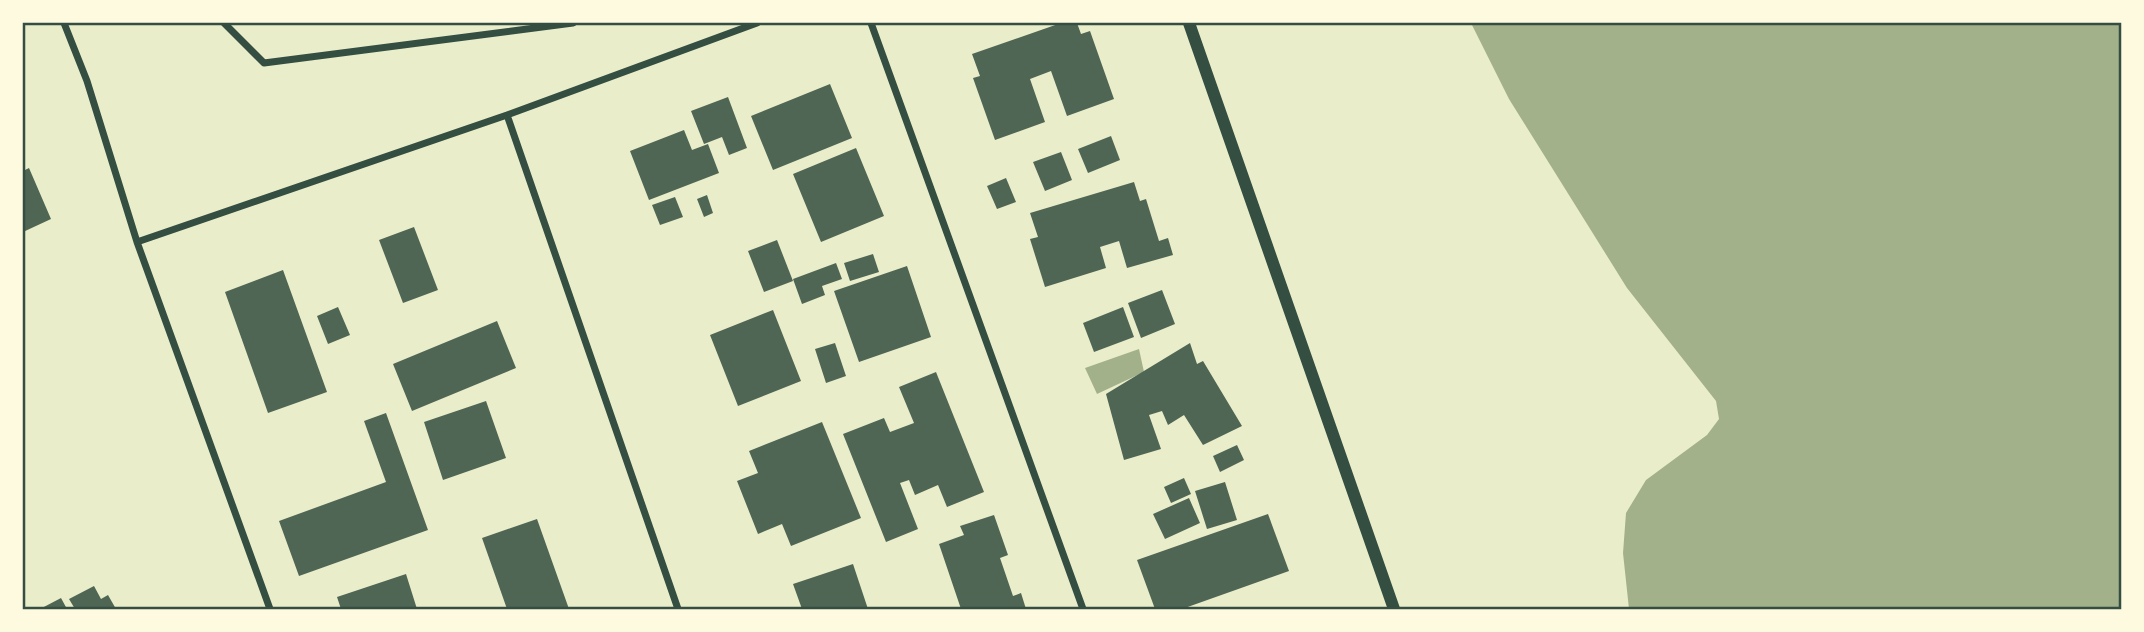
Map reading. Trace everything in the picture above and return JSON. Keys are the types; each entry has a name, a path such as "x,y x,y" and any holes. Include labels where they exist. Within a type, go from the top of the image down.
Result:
{"street":[{"path":"64,23 87,81 136,242 270,609"},
{"path":"224,23 264,63 573,23"},
{"path":"136,242 507,115 757,23"},
{"path":"871,23 1083,609"},
{"path":"1189,23 1394,609"},
{"path":"507,115 678,609"}],"shaded area":[{"path":"1471,23 2121,23 2121,609 1629,609 1623,553 1626,513 1646,480 1707,435 1719,419 1716,401 1627,288 1509,99"},
{"path":"1139,349 1144,372 1097,394 1085,368"}],"building":[{"path":"1061,23 1077,23 1081,34 1090,31 1114,99 1067,116 1051,71 1030,79 1045,122 995,140 973,78 980,76 972,54"},
{"path":"830,84 852,138 773,170 751,116"},
{"path":"728,97 747,148 729,155 722,137 704,144 691,111"},
{"path":"684,130 692,150 708,144 719,173 649,200 630,151"},
{"path":"1111,136 1120,160 1088,173 1078,149"},
{"path":"856,148 884,216 821,242 793,174"},
{"path":"1061,152 1072,180 1045,191 1033,162"},
{"path":"29,168 51,219 23,232 23,171"},
{"path":"1006,178 1016,202 997,209 987,186"},
{"path":"1134,182 1140,201 1146,199 1159,241 1168,238 1173,255 1127,268 1119,241 1100,247 1106,268 1045,287 1030,239 1038,237 1030,213"},
{"path":"707,195 713,213 704,217 697,199"},
{"path":"675,197 683,217 660,225 652,205"},
{"path":"414,227 438,290 403,303 379,240"},
{"path":"777,240 793,281 764,292 748,251"},
{"path":"873,254 879,272 850,281 844,263"},
{"path":"836,263 842,279 822,286 825,295 802,304 793,279"},
{"path":"907,266 931,337 859,362 834,291"},
{"path":"283,270 327,392 268,413 225,292"},
{"path":"1162,290 1175,324 1141,338 1128,303"},
{"path":"338,307 350,335 328,344 317,316"},
{"path":"1123,307 1134,337 1094,352 1083,323"},
{"path":"773,310 801,381 738,406 710,335"},
{"path":"497,321 516,368 412,411 393,364"},
{"path":"835,343 846,376 826,383 815,349"},
{"path":"1190,343 1197,364 1203,361 1242,426 1203,445 1184,415 1168,425 1162,411 1149,415 1161,449 1124,460 1106,394"},
{"path":"936,372 984,492 947,507 938,485 915,495 909,480 900,483 918,529 886,542 843,434 884,418 890,432 914,423 899,387"},
{"path":"486,401 506,458 443,480 424,422"},
{"path":"386,413 428,530 299,576 279,521 386,482 364,421"},
{"path":"822,422 861,518 791,546 782,524 758,534 737,481 758,473 749,451"},
{"path":"1237,445 1244,460 1220,472 1213,456"},
{"path":"1184,478 1191,494 1171,503 1164,487"},
{"path":"1225,482 1237,520 1207,529 1195,491"},
{"path":"1189,498 1200,523 1165,539 1153,514"},
{"path":"1268,514 1289,571 1182,609 1155,609 1137,560"},
{"path":"994,515 1008,555 1000,558 1013,596 1021,593 1026,609 961,609 939,544 964,535 960,526"},
{"path":"537,519 569,609 507,609 482,538"},
{"path":"853,564 868,609 802,609 793,584"},
{"path":"406,574 417,609 341,609 337,597"},
{"path":"94,586 101,599 108,595 116,609 75,609 69,599"},
{"path":"61,598 67,609 40,609"}]}
